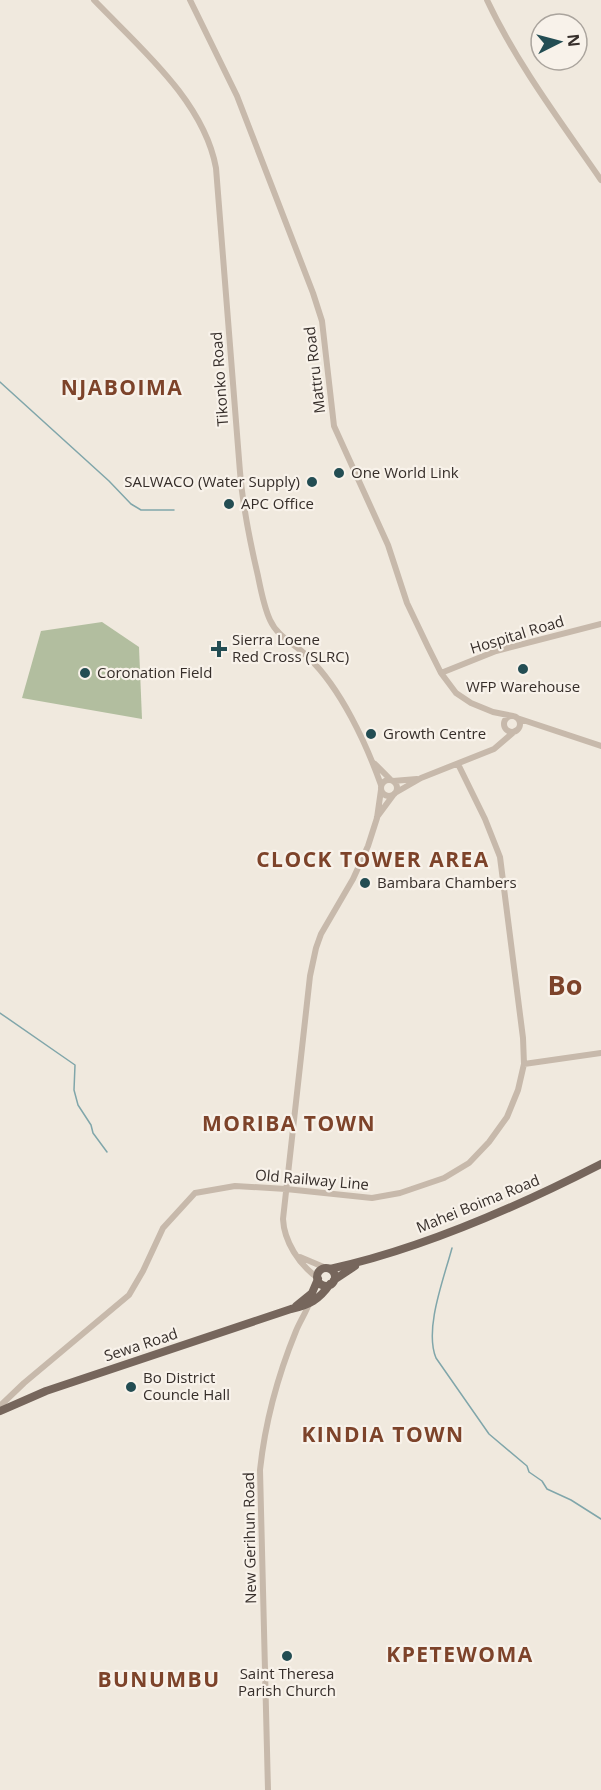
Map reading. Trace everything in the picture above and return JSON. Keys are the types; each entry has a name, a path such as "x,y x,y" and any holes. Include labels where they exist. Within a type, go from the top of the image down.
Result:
{"main road":[{"name":"Mahei Boima Road","path":"362,1262 478,1221 601,1164"},
{"path":"293,1308 312,1293 319,1272 328,1268 362,1262"},
{"path":"318,1278 323,1284 332,1282 362,1262"},
{"path":"293,1308 310,1304 319,1298 335,1275 328,1268"},
{"name":"Sewa Road","path":"0,1412 46,1391 293,1308"}],"street":[{"name":"Tikonko Road","path":"93,0 165,75 196,115 206,132 216,168 242,492 247,531 264,603 270,621 280,635 310,658 328,680 345,706 373,761"},
{"name":"Mattru Road","path":"190,0 237,96 318,308 327,353 334,426 388,545 408,603 441,673 456,693 471,703 601,746"},
{"path":"487,0 505,35 542,94 601,180"},
{"name":"Hospital Road","path":"441,673 496,651 601,624"},
{"name":"Mattru Road","path":"493,712 505,727"},
{"path":"373,761 385,795 394,794 421,778 498,746 517,729 520,722 515,717 505,718 505,727 498,746"},
{"path":"505,727 510,732 534,725"},
{"path":"373,761 397,787 377,818"},
{"name":"Old Railway Line","path":"0,1406 129,1295 163,1228 195,1192 235,1186 372,1198 400,1193 444,1178 469,1163 489,1142 507,1117 524,1064 523,1038 500,857 485,819 458,764"},
{"path":"318,1278 297,1256 288,1241 283,1226 310,976 316,948 368,846 377,818 383,781 421,778"},
{"path":"524,1064 601,1053"},
{"path":"297,1256 328,1268"},
{"name":"New Gerihun Road","path":"268,1790 260,1470 262,1447 279,1380 296,1331 310,1304 312,1293"}],"green space":[{"name":"Coronation Field","path":"102,622 139,647 142,719 22,698 41,631"}],"waterway":[{"path":"0,382 109,481 131,504 141,510 174,510"},
{"path":"0,1013 75,1065 74,1090 78,1105 91,1125 93,1133 107,1152"},
{"path":"452,1248 436,1303 432,1333 436,1358 489,1434 527,1466 529,1472 542,1481 547,1489 571,1500 601,1519"}],"place":[{"name":"One World Link","path":"339,473"},
{"name":"SALWACO (Water Supply)","path":"312,482"},
{"name":"APC Office","path":"229,504"},
{"name":"Sierra Loene Red Cross (SLRC)","path":"219,649"},
{"name":"WFP Warehouse","path":"523,669"},
{"name":"Coronation Field","path":"85,673"},
{"name":"Growth Centre","path":"371,734"},
{"name":"Bambara Chambers","path":"365,883"},
{"name":"Bo District Councle Hall","path":"131,1387"},
{"name":"Saint Theresa Parish Church","path":"287,1656"}],"district":[{"name":"NJABOIMA","path":"122,388"},
{"name":"CLOCK TOWER AREA","path":"373,860"},
{"name":"Bo","path":"565,986"},
{"name":"MORIBA TOWN","path":"289,1124"},
{"name":"KINDIA TOWN","path":"383,1435"},
{"name":"KPETEWOMA","path":"460,1655"},
{"name":"BUNUMBU","path":"159,1680"}]}
